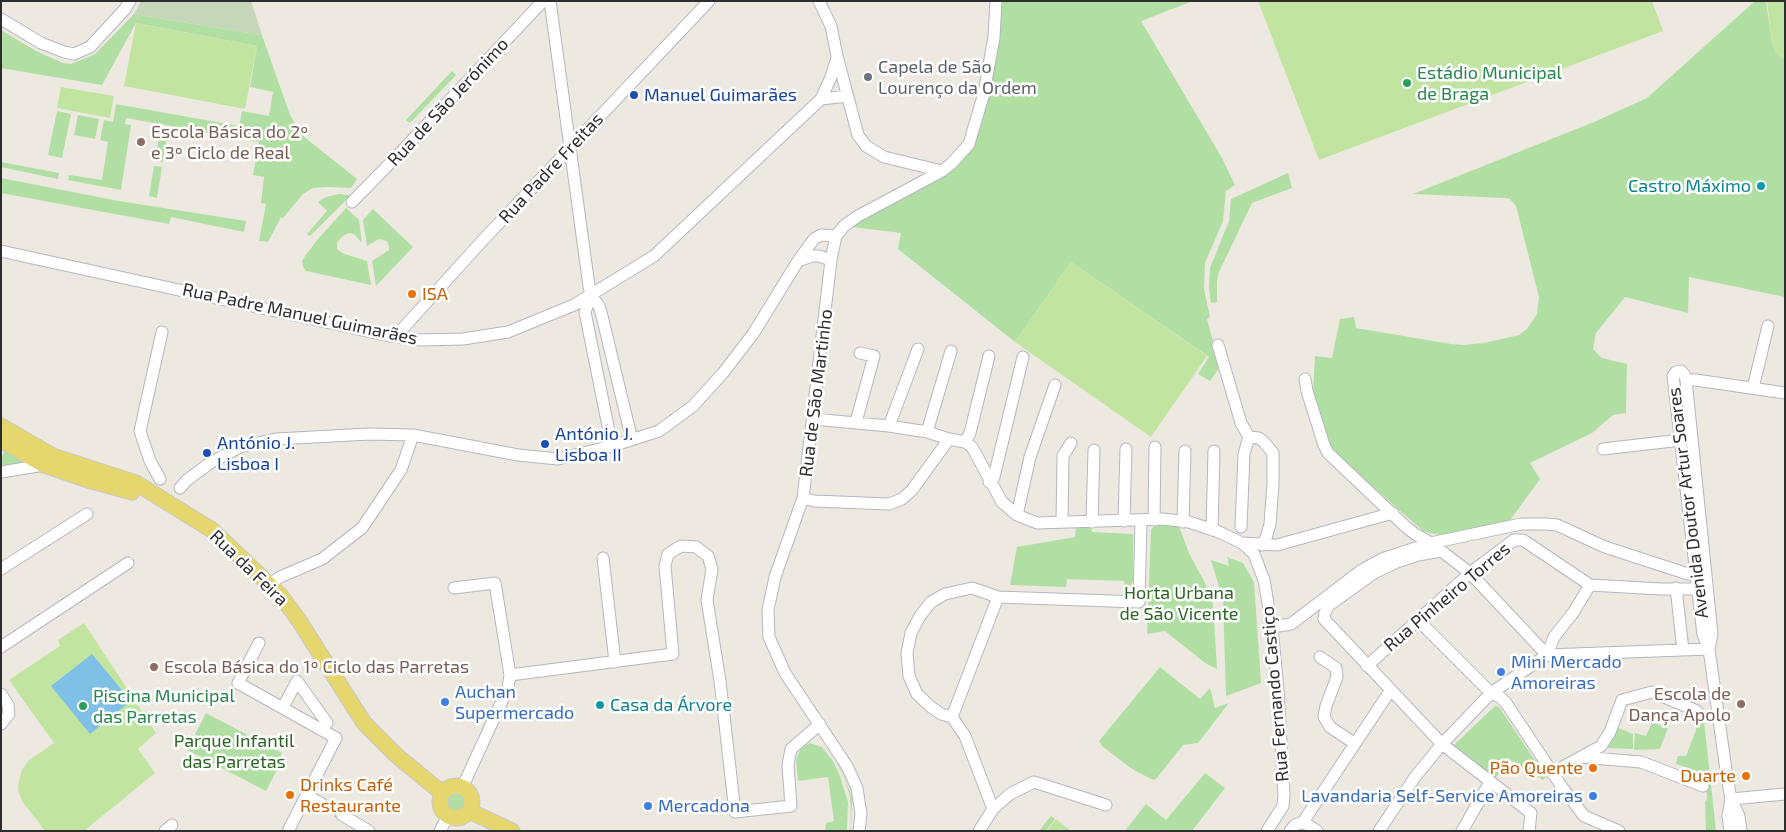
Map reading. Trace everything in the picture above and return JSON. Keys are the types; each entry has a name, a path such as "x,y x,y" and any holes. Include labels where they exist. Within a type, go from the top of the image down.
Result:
{"main road":[{"name":"Rua da Feira","path":"1,426 49,461"},
{"name":"Rua da Feira","path":"1,440 49,461 136,483 154,496 212,530 281,596 298,619 364,723 396,755 442,794"},
{"path":"454,787 462,788 467,791 472,800 470,811 462,817 452,818 441,809 442,794 454,787"},
{"path":"470,811 512,831"}],"street":[{"path":"1,19 40,43 74,54 90,47 130,1"},
{"name":"Rua de São Jerónimo","path":"352,202 543,1"},
{"path":"550,1 591,295 585,312 612,446"},
{"name":"Rua Padre Freitas","path":"396,336 483,240 709,1"},
{"path":"819,1 831,26 858,134 866,146 884,157 942,171"},
{"path":"177,508 180,488 187,480 210,463 240,447 276,439 369,434 413,435 518,455 558,459 612,446 659,431 693,406 723,373 753,334 798,261 814,239 821,235 836,236 844,226 858,216 942,171 969,144 984,93 994,37 996,1"},
{"name":"Rua Padre Manuel Guimarães","path":"1,251 378,334 420,340 463,339 508,332 574,304 654,256 821,99 832,77 837,56"},
{"path":"821,99 848,96"},
{"name":"Rua de São Martinho","path":"836,236 803,498 775,577 768,610 769,637 785,673 847,766 857,788 861,814 858,831"},
{"path":"798,261 812,256 832,260"},
{"path":"591,295 601,312 632,440"},
{"path":"1753,388 1768,326"},
{"path":"162,332 140,431 150,460 160,479 180,488"},
{"path":"1218,345 1241,423 1249,437 1244,454 1241,527"},
{"path":"890,426 918,349"},
{"path":"928,432 951,351"},
{"path":"856,422 874,356 860,353"},
{"path":"965,442 970,433 989,356"},
{"path":"989,482 994,478 1023,357"},
{"name":"Avenida Doutor Artur Soares","path":"1709,649 1712,634 1686,380 1681,371 1676,372 1673,376 1703,635 1709,649 1731,799 1739,816 1741,831"},
{"path":"1305,379 1307,391 1328,453 1415,534 1431,543 1470,573 1547,656"},
{"path":"1686,380 1785,393"},
{"path":"1017,515 1030,457 1055,385"},
{"path":"813,419 890,426 928,432 965,442 972,447 989,482 1002,502 1017,515 1036,523 1162,519 1212,530 1242,543 1278,545 1393,514"},
{"path":"270,584 280,577 322,559 362,528 402,470 413,435"},
{"path":"1249,437 1259,438 1273,453 1270,524 1262,545"},
{"path":"803,498 814,501 889,504 902,499 912,490 949,439"},
{"path":"1603,449 1681,440"},
{"path":"1062,522 1063,456 1071,443"},
{"path":"1154,520 1156,447"},
{"path":"1124,521 1126,449"},
{"path":"1092,522 1094,450"},
{"path":"1182,522 1185,451"},
{"path":"1212,530 1214,451"},
{"name":"Rua da Feira","path":"1,472 49,461"},
{"path":"154,496 155,487 160,479"},
{"path":"1,569 87,514"},
{"path":"993,809 965,736 952,717 930,708 917,694 909,676 907,653 911,633 920,616 931,602 945,594 972,588 998,597 1139,602 1141,521"},
{"path":"1272,628 1291,624 1343,583 1375,563 1399,552 1431,543 1521,524 1557,525 1614,550 1688,574 1696,574"},
{"name":"Rua Pinheiro Torres","path":"1367,666 1470,573 1514,540 1523,540 1590,585"},
{"name":"Rua Fernando Castiço","path":"1242,543 1254,554 1264,580 1272,628 1278,690 1284,795 1283,806 1267,831"},
{"path":"510,675 673,654 665,566 668,554 680,546 696,547 708,556 712,569 707,600 720,681 735,812 792,806 788,765 791,749 820,724"},
{"path":"1441,551 1418,555 1397,562 1374,574 1328,606 1324,619 1442,744 1531,813 1529,831"},
{"path":"603,558 615,662"},
{"path":"1,647 128,563"},
{"path":"454,588 496,583 510,675 508,688 462,788"},
{"path":"1547,656 1554,638 1573,613 1590,585 1698,589"},
{"path":"1676,588 1683,650"},
{"path":"952,717 998,597"},
{"path":"1418,620 1491,693 1500,697 1506,703 1552,773 1584,816 1616,830"},
{"path":"259,643 238,683 336,738 308,796 289,829 290,831"},
{"path":"1379,831 1415,777 1442,744 1491,693 1523,670 1547,656 1709,649"},
{"path":"1320,657 1336,668 1337,677 1324,717 1330,727 1354,743"},
{"path":"283,707 297,681 327,723"},
{"path":"1290,831 1295,825 1303,822 1390,691"},
{"path":"1552,773 1601,746 1610,732 1622,700 1652,692 1697,711"},
{"path":"1,694 8,705 9,714 1,724"},
{"path":"1581,756 1641,762 1703,786"},
{"path":"979,831 993,809 1010,794 1034,782 1106,805"},
{"path":"1462,831 1490,782"},
{"path":"1731,799 1785,794"},
{"path":"308,796 322,804"},
{"name":"Avenida Doutor Artur Soares","path":"1730,831 1728,816 1731,799"},
{"path":"342,815 369,831"},
{"path":"440,831 448,816"},
{"path":"1303,822 1317,831"}],"green space":[{"path":"141,1 251,1 262,35 134,14"},
{"path":"996,1 1193,1 1141,21 1222,158 1235,185 1226,191 1223,221 1205,263 1204,289 1210,317 1207,319 1220,367 1210,381 1198,374 1209,357 1071,262 1015,342 898,249 901,233 844,226 927,180 969,144"},
{"name":"Estádio Municipal de Braga","path":"1258,1 1652,1 1663,31 1319,160"},
{"path":"1755,1 1766,1 1772,42 1776,53 1785,60 1785,297 1689,277 1688,313 1625,297 1596,333 1593,349 1602,358 1627,364 1626,413 1613,415 1592,433 1530,463 1540,479 1508,523 1439,535 1423,531 1329,448 1313,393 1315,356 1332,358 1340,319 1354,317 1356,328 1451,344 1484,343 1519,335 1527,329 1537,314 1539,297 1516,206 1510,199 1413,194 1594,122 1647,98"},
{"path":"1767,1 1785,1 1785,60 1776,53 1772,42"},
{"path":"134,14 262,35 290,115 303,136 357,179 351,188 313,188 303,194 283,218 281,217 268,242 259,241 266,204 261,203 264,177 253,175 259,142 126,118 125,124 131,125 121,190 68,180 69,175 102,180 108,142 100,140 104,120 113,122 116,104 239,126 242,111 269,116 273,92 250,87 257,46 136,23 102,85 1,68 1,30 36,51 63,63 71,64 95,54"},
{"path":"136,23 257,46 245,109 124,86"},
{"path":"452,71 456,75 410,123 406,120"},
{"path":"61,87 114,96 110,118 57,108"},
{"path":"57,111 71,114 62,158 48,155"},
{"path":"78,115 99,119 95,139 74,135"},
{"path":"160,129 170,131 168,141 166,141 163,162 155,161"},
{"path":"1,162 59,173 58,179 1,167"},
{"path":"154,166 162,167 157,198 149,196"},
{"path":"1288,173 1292,188 1252,203 1218,274 1217,302 1211,303 1209,288 1210,268 1229,221 1231,199"},
{"path":"1,178 119,201 246,221 244,232 171,217 169,224 1,193"},
{"path":"339,194 351,195 310,236 307,234 327,211 318,202 326,197"},
{"path":"346,208 359,220 362,243 354,234 349,233 337,242 337,249 342,253 367,261 371,285 306,271 303,267 302,261 305,256"},
{"path":"373,209 413,247 376,286 372,261 389,250 389,246 387,241 379,239 367,246 363,220"},
{"path":"1071,262 1207,356 1151,437 1015,342"},
{"path":"6,448 35,464 1,468 1,459"},
{"name":"Horta Urbana de São Vicente","path":"1155,525 1179,526 1189,553 1206,585 1213,604 1217,669 1205,663 1165,631 1147,634 1151,530"},
{"path":"1076,528 1091,528 1092,532 1133,534 1133,580 1131,586 1125,588 1124,581 1067,579 1066,587 1010,585 1017,547 1075,537"},
{"path":"1227,557 1243,563 1254,582 1261,683 1226,696 1223,600 1211,560 1229,566"},
{"name":"Piscina Municipal das Parretas","path":"84,623 156,733 138,749 155,773 84,831 45,831 22,801 18,790 22,770 28,761 54,743 9,680 60,646 58,640"},
{"path":"1160,667 1200,699 1210,688 1215,708 1229,703 1198,743 1183,745 1156,779 1153,780 1132,769 1102,746 1099,741"},
{"path":"1495,706 1499,707 1546,777 1543,780 1510,760 1494,780 1453,746"},
{"name":"Parque Infantil das Parretas","path":"206,713 282,753 279,760 281,762 266,791 187,750"},
{"path":"1695,720 1704,721 1716,831 1706,831 1706,774 1676,764 1678,756 1686,756 1696,730"},
{"path":"1652,722 1668,728 1660,749 1634,750 1635,733 1646,736"},
{"path":"1616,727 1633,734 1633,749 1607,748"},
{"path":"810,743 822,747 833,761 840,776 848,802 847,831 825,831 826,823 834,821 828,777 798,781 796,760 801,748"},
{"path":"833,750 852,797 851,831 850,796"},
{"path":"1205,773 1225,788 1192,831 1125,831 1146,804 1166,820"},
{"path":"456,792 464,795 467,803 464,811 456,814 448,811 445,803 448,795"},
{"path":"1051,816 1055,819 1046,831 1039,831"},
{"path":"1056,819 1071,831 1047,831"}],"water":[{"path":"92,654 131,701 90,734 51,686"}],"tunnel":[{"path":"322,804 342,815"}],"place":[{"name":"Capela de São Lourenço da Ordem","path":"868,77"},
{"name":"Estádio Municipal de Braga","path":"1407,83"},
{"name":"Manuel Guimarães","path":"634,95"},
{"name":"Escola Básica do 2º e 3º Ciclo de Real","path":"141,142"},
{"name":"Castro Máximo","path":"1761,186"},
{"name":"ISA","path":"412,294"},
{"name":"António J. Lisboa II","path":"545,444"},
{"name":"António J. Lisboa I","path":"207,453"},
{"name":"Escola Básica do 1º Ciclo das Parretas","path":"154,667"},
{"name":"Mini Mercado Amoreiras","path":"1501,672"},
{"name":"Auchan Supermercado","path":"445,702"},
{"name":"Escola de Dança Apolo","path":"1741,704"},
{"name":"Casa da Árvore","path":"600,705"},
{"name":"Piscina Municipal das Parretas","path":"83,706"},
{"name":"Pão Quente","path":"1593,768"},
{"name":"Duarte","path":"1746,776"},
{"name":"Drinks Café Restaurante","path":"290,795"},
{"name":"Lavandaria Self-Service Amoreiras","path":"1593,796"},
{"name":"Mercadona","path":"648,806"}]}
